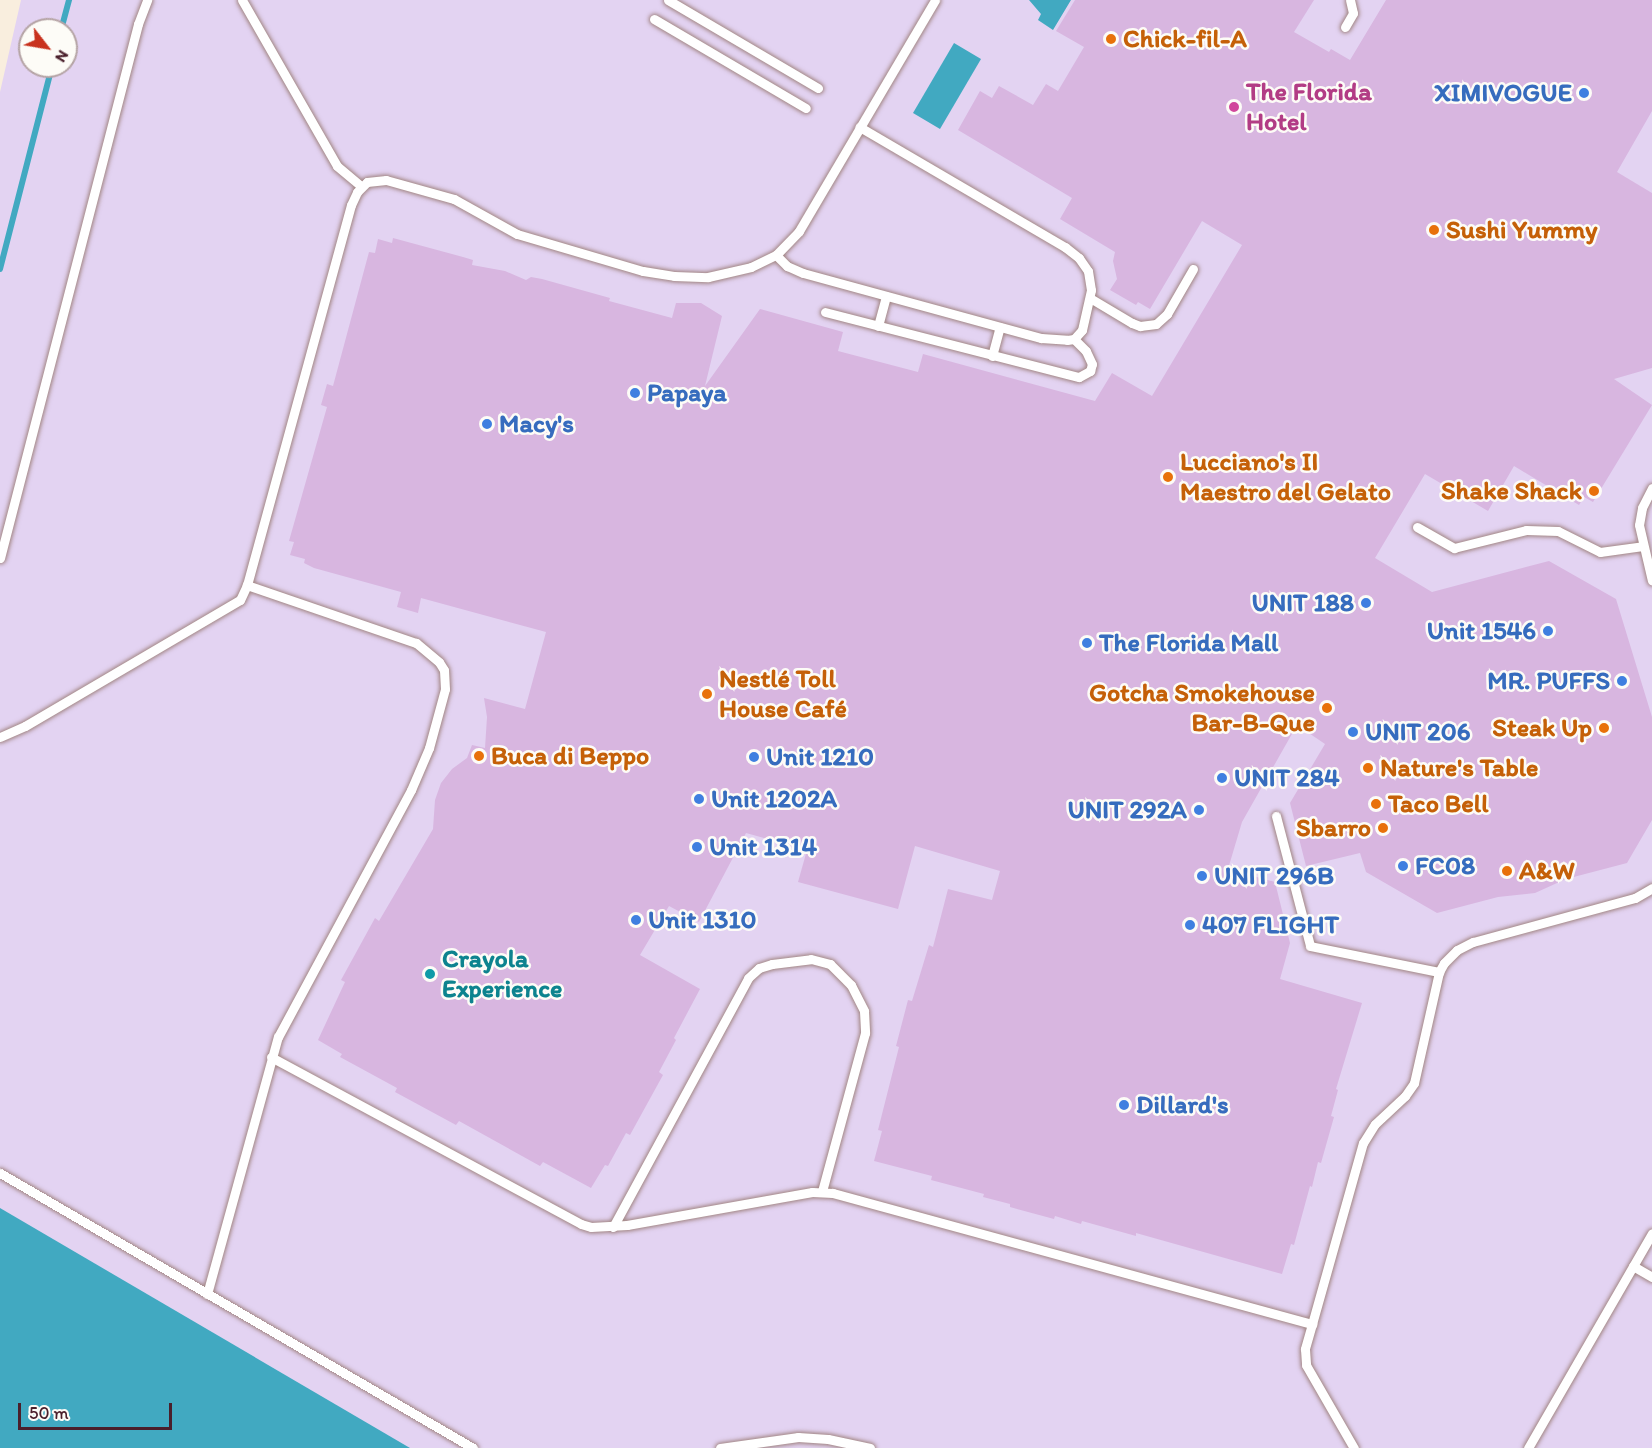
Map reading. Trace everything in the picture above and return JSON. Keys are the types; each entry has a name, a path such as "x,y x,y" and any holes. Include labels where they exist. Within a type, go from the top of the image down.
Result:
{"lane":[{"path":"0,558 138,24 147,0"},
{"path":"242,0 337,166 361,186"},
{"path":"668,0 818,88"},
{"path":"0,737 25,726 235,605 247,585 351,205 361,186 372,179 378,179 438,194 465,204 496,224 517,234 662,275 721,275 751,267 776,255 799,231 935,0"},
{"path":"1345,27 1353,13 1350,0"},
{"path":"654,19 806,108"},
{"path":"776,255 787,266 803,273 1052,340 1074,339 1082,330 1090,298 1088,271 1072,252 860,127"},
{"path":"1090,298 1132,323 1148,326 1156,324 1167,314 1194,269"},
{"path":"878,326 886,296"},
{"path":"825,312 1079,377 1090,370 1092,364 1086,351 1074,339"},
{"path":"992,356 1000,327"},
{"path":"1652,488 1640,517 1643,546 1652,581"},
{"path":"1417,527 1454,548 1526,530 1558,531 1600,552 1643,546"},
{"path":"207,1294 278,1037 417,777 439,718 446,679 440,662 416,643 247,585"},
{"path":"1276,816 1310,946 1439,972"},
{"path":"1354,1448 1306,1365 1305,1349 1363,1143 1375,1124 1410,1090 1418,1073 1439,972 1451,956 1473,942 1635,897 1652,888"},
{"path":"613,1227 744,984 753,972 772,964 811,959 830,964 851,985 864,1011 865,1033 822,1191"},
{"path":"271,1057 580,1224 613,1227 822,1191 1312,1324"},
{"path":"0,1173 472,1448"},
{"path":"1528,1448 1652,1233"},
{"path":"1633,1266 1652,1277"},
{"path":"720,1448 798,1437 837,1440 870,1448"}],"shaded area":[{"name":"The Florida Mall","path":"21,0 1652,0 1652,1448 0,1448 0,92"}],"water":[{"path":"1029,0 1071,0 1053,30 1038,20 1041,14"},
{"path":"954,43 981,59 940,129 913,113"},
{"path":"0,1208 410,1448 0,1448"}],"building":[{"name":"The Florida Mall","path":"1075,0 1314,0 1294,32 1329,52 1331,49 1350,60 1386,0 1652,0 1652,111 1617,172 1652,193 1652,368 1614,379 1652,405 1593,502 1584,497 1579,505 1514,466 1488,511 1425,474 1375,558 1432,592 1549,561 1616,599 1652,717 1652,820 1627,863 1566,879 1535,893 1498,897 1437,913 1366,872 1360,853 1306,866 1290,803 1325,744 1297,725 1242,822 1228,869 1275,882 1290,943 1280,979 1362,1003 1336,1089 1338,1090 1331,1116 1334,1117 1321,1163 1318,1162 1294,1245 1291,1244 1282,1274 1136,1233 1136,1236 1082,1221 1081,1224 1055,1216 1054,1219 1010,1207 1010,1204 983,1197 984,1194 931,1180 932,1176 874,1161 882,1131 878,1130 908,1000 912,1001 929,945 933,947 948,889 992,900 1000,871 915,846 898,909 798,882 807,850 746,833 699,922 669,906 640,955 700,989 659,1072 663,1075 630,1135 626,1133 608,1166 605,1165 591,1188 543,1162 540,1166 459,1121 456,1125 395,1092 397,1088 340,1057 342,1054 318,1040 345,982 341,980 375,918 379,921 433,829 435,800 441,783 452,769 467,758 472,745 485,748 487,717 484,698 525,709 546,632 421,598 418,613 397,607 401,592 314,568 304,563 305,559 290,555 294,542 289,541 327,407 321,405 327,384 333,386 369,252 375,253 378,239 392,243 393,238 473,260 472,265 505,271 526,280 531,277 542,279 610,298 609,301 672,318 676,303 701,303 722,316 705,386 760,309 843,332 838,351 918,372 923,354 1095,401 1112,373 1152,396 1242,245 1202,221 1150,309 1138,302 1136,305 1110,290 1117,279 1113,261 1115,252 1060,219 1072,198 958,130 980,91 992,98 999,86 1033,105 1046,84 1058,91 1084,47 1056,31"}],"waterway":[{"path":"64,18 69,0"},
{"path":"0,269 49,78"}],"place":[{"name":"Chick-fil-A","path":"1111,39"},
{"name":"XIMIVOGUE","path":"1584,93"},
{"name":"The Florida Hotel","path":"1234,107"},
{"name":"Sushi Yummy","path":"1434,230"},
{"name":"Papaya","path":"635,393"},
{"name":"Macy's","path":"487,424"},
{"name":"Lucciano's II Maestro del Gelato","path":"1168,477"},
{"name":"Shake Shack","path":"1594,491"},
{"name":"UNIT 188","path":"1366,603"},
{"name":"Unit 1546","path":"1548,631"},
{"name":"The Florida Mall","path":"1087,643"},
{"name":"MR. PUFFS","path":"1622,681"},
{"name":"Nestlé Toll House Café","path":"707,694"},
{"name":"Gotcha Smokehouse Bar-B-Que","path":"1327,708"},
{"name":"Steak Up","path":"1604,728"},
{"name":"UNIT 206","path":"1353,732"},
{"name":"Buca di Beppo","path":"479,756"},
{"name":"Unit 1210","path":"754,757"},
{"name":"Nature's Table","path":"1368,768"},
{"name":"UNIT 284","path":"1222,778"},
{"name":"Unit 1202A","path":"699,799"},
{"name":"Taco Bell","path":"1376,804"},
{"name":"UNIT 292A","path":"1199,810"},
{"name":"Sbarro","path":"1383,828"},
{"name":"Unit 1314","path":"697,847"},
{"name":"FC08","path":"1403,866"},
{"name":"A&W","path":"1507,871"},
{"name":"UNIT 296B","path":"1202,876"},
{"name":"Unit 1310","path":"636,920"},
{"name":"407 FLIGHT","path":"1190,925"},
{"name":"Crayola Experience","path":"430,974"},
{"name":"Dillard's","path":"1124,1105"}]}
